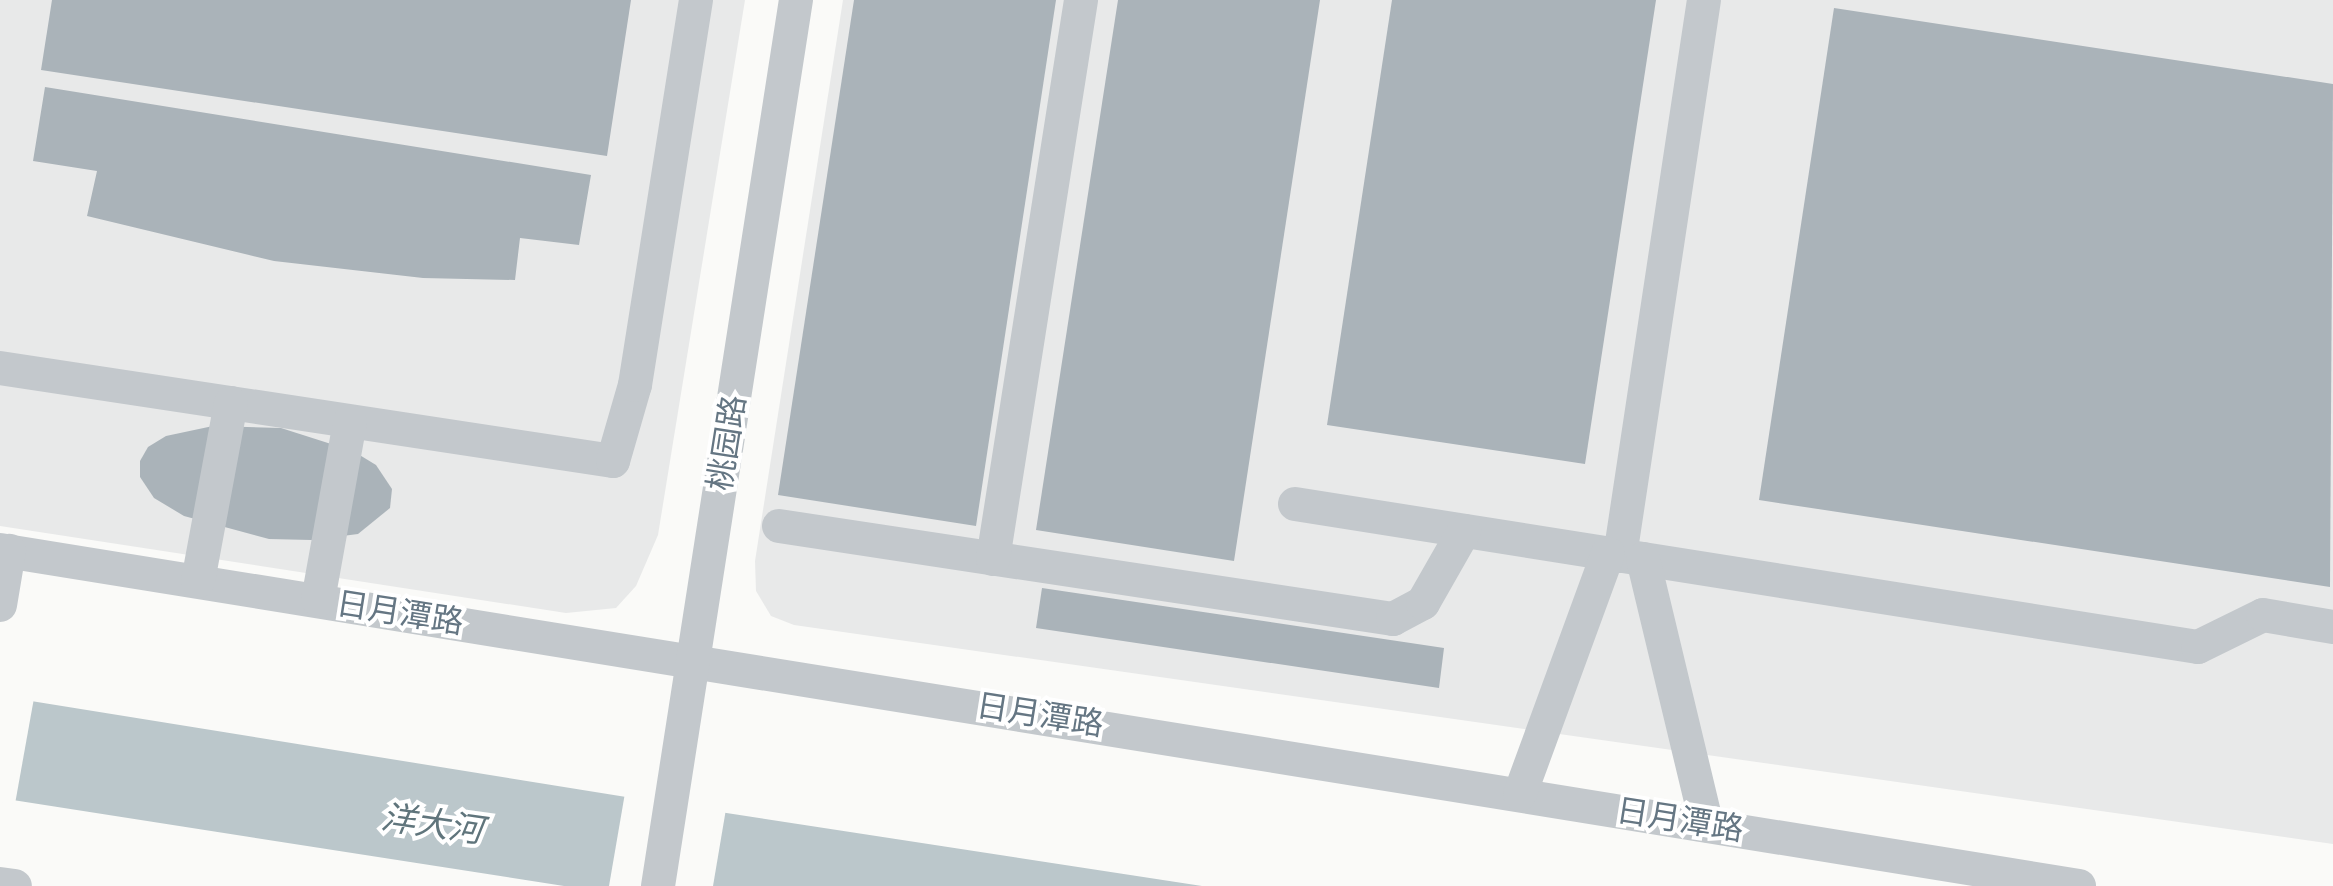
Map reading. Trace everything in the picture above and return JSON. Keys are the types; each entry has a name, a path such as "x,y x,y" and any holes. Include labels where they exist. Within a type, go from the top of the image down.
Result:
{"street":[{"path":"0,368 613,461 635,385 696,0"},
{"name":"桃园路","path":"658,886 796,0"},
{"path":"993,559 1081,0"},
{"path":"1520,794 1624,556 1704,0"},
{"path":"198,581 231,403"},
{"path":"318,600 350,422"},
{"path":"1295,504 2198,647 2263,615 2333,627"},
{"path":"779,526 1393,619 1423,603 1464,531"},
{"path":"0,605 5,550"},
{"name":"日月潭路","path":"5,550 694,659 2079,886"},
{"path":"1624,556 1707,825"},
{"path":"0,884 15,886"}],"shaded area":[{"path":"0,0 745,0 658,535 636,586 616,608 566,613 0,526"},
{"path":"843,0 2333,0 2333,844 794,625 771,616 756,591 755,561"}],"water":[{"name":"洋大河","path":"0,696 1202,886 564,886 0,798"}],"pier":[{"path":"0,692 34,698 15,804 0,802"},
{"path":"625,793 726,809 713,886 609,886"}],"building":[{"path":"52,0 631,0 607,156 41,70"},
{"path":"854,0 1056,0 976,526 778,495"},
{"path":"1118,0 1320,0 1234,561 1036,530"},
{"path":"1392,0 1656,0 1585,464 1327,425"},
{"path":"1834,8 2333,84 2330,587 1759,500"},
{"path":"45,87 591,175 579,245 520,238 515,280 423,278 274,261 87,216 97,171 33,161"},
{"path":"213,426 281,428 353,451 376,465 392,489 390,508 358,534 311,540 269,539 184,516 154,498 140,477 140,461 148,447 166,436"},
{"path":"1042,588 1444,648 1439,688 1036,628"}]}
